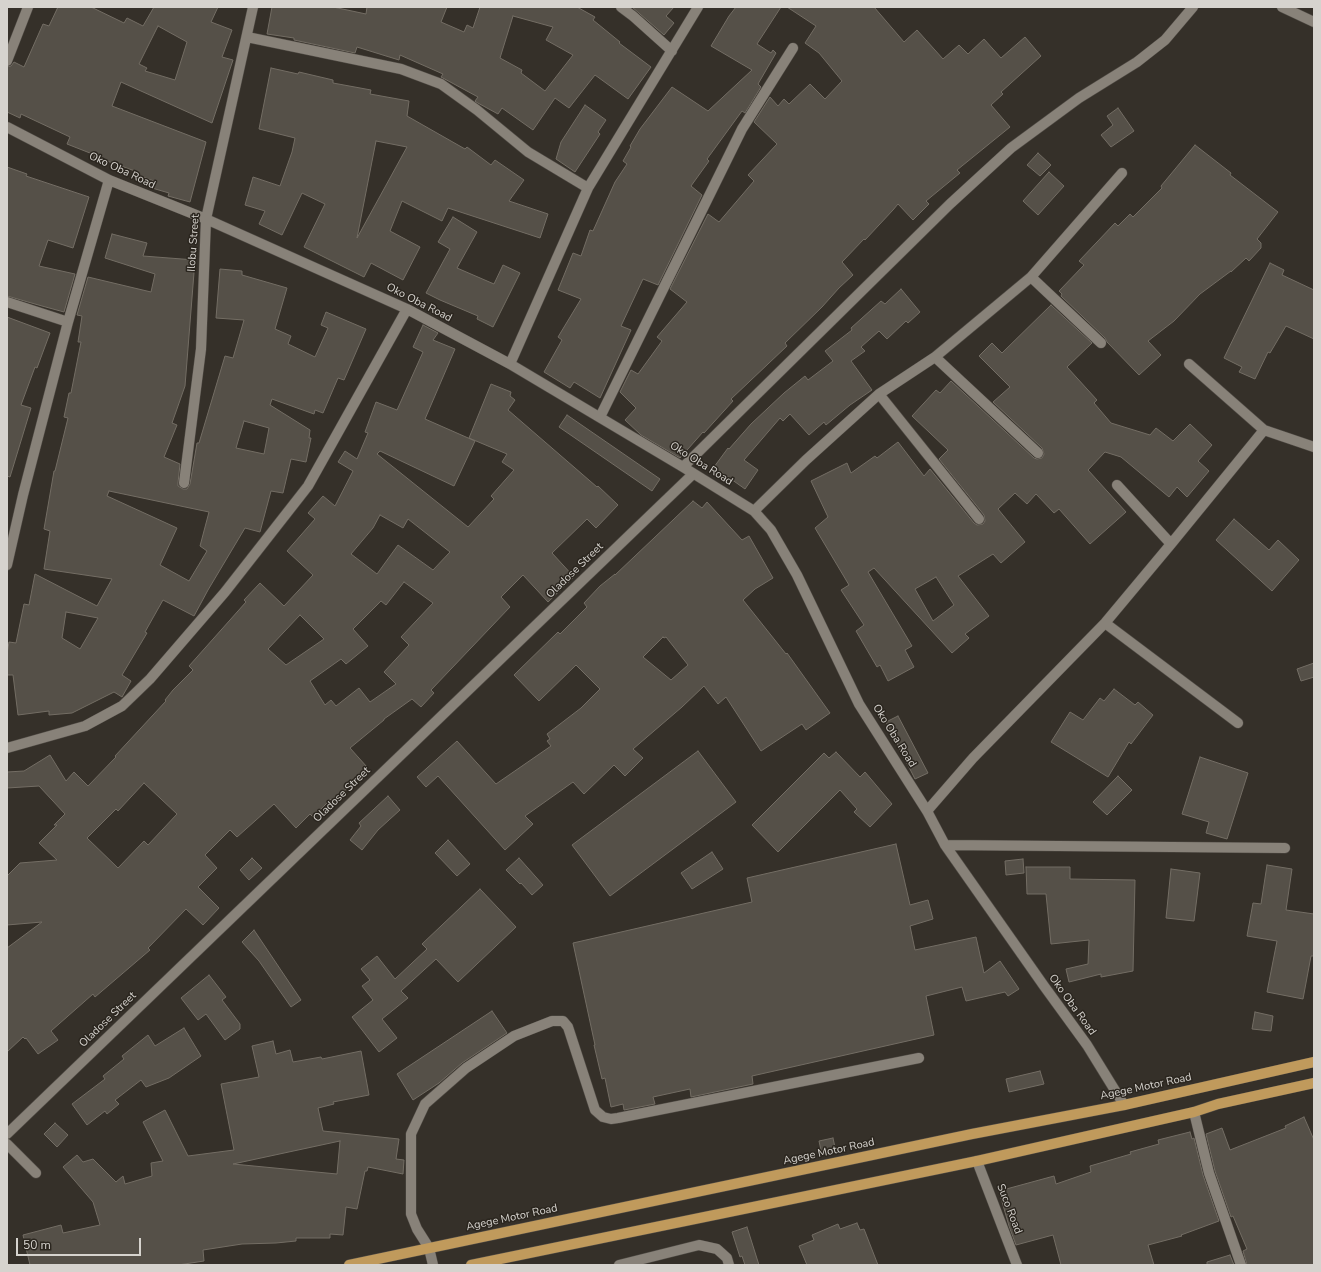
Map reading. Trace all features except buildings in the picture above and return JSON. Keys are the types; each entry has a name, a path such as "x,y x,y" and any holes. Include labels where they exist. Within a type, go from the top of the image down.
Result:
{"main road":[{"name":"Agege Motor Road","path":"349,1265 965,1136 1124,1105 1314,1062"},
{"path":"471,1265 977,1161 1314,1083"}],"street":[{"path":"7,61 28,7"},
{"name":"Ilobu Street","path":"184,483 201,349 206,219 252,7"},
{"path":"621,7 672,51"},
{"path":"510,364 588,188 698,7"},
{"path":"683,467 950,204 1011,148 1079,98 1137,62 1165,40 1194,7"},
{"path":"1282,7 1314,22"},
{"path":"246,37 401,69 441,84 477,110 528,152 588,188"},
{"path":"600,417 742,129 793,48"},
{"name":"Oko Oba Road","path":"7,127 109,180 206,219 407,309 510,364 754,511 771,530 797,575 859,704 927,811 945,845 1087,1045 1124,1105"},
{"path":"754,511 806,460 879,394 934,357 1031,277 1122,173"},
{"path":"7,565 23,495 68,322 109,180"},
{"path":"1031,277 1101,343"},
{"path":"7,302 68,322"},
{"path":"7,748 85,726 122,706 150,679 225,592 308,486 407,309"},
{"path":"934,357 1038,453"},
{"path":"1188,364 1264,430 1314,447"},
{"path":"879,394 979,519"},
{"path":"927,811 973,758 1105,623 1264,430"},
{"name":"Oladose Street","path":"7,1134 693,474"},
{"path":"1117,485 1171,544"},
{"path":"1105,623 1238,723"},
{"path":"945,845 1285,848"},
{"path":"433,1265 429,1248 417,1229 411,1214 411,1134 425,1104 466,1068 514,1036 552,1021 563,1021 568,1027 595,1110 603,1116 611,1119 919,1058"},
{"path":"1194,1112 1209,1173 1241,1265"},
{"path":"7,1144 36,1173"},
{"name":"Suco Road","path":"977,1161 1017,1265"},
{"path":"619,1265 699,1245 717,1249 727,1258 729,1265"}]}
